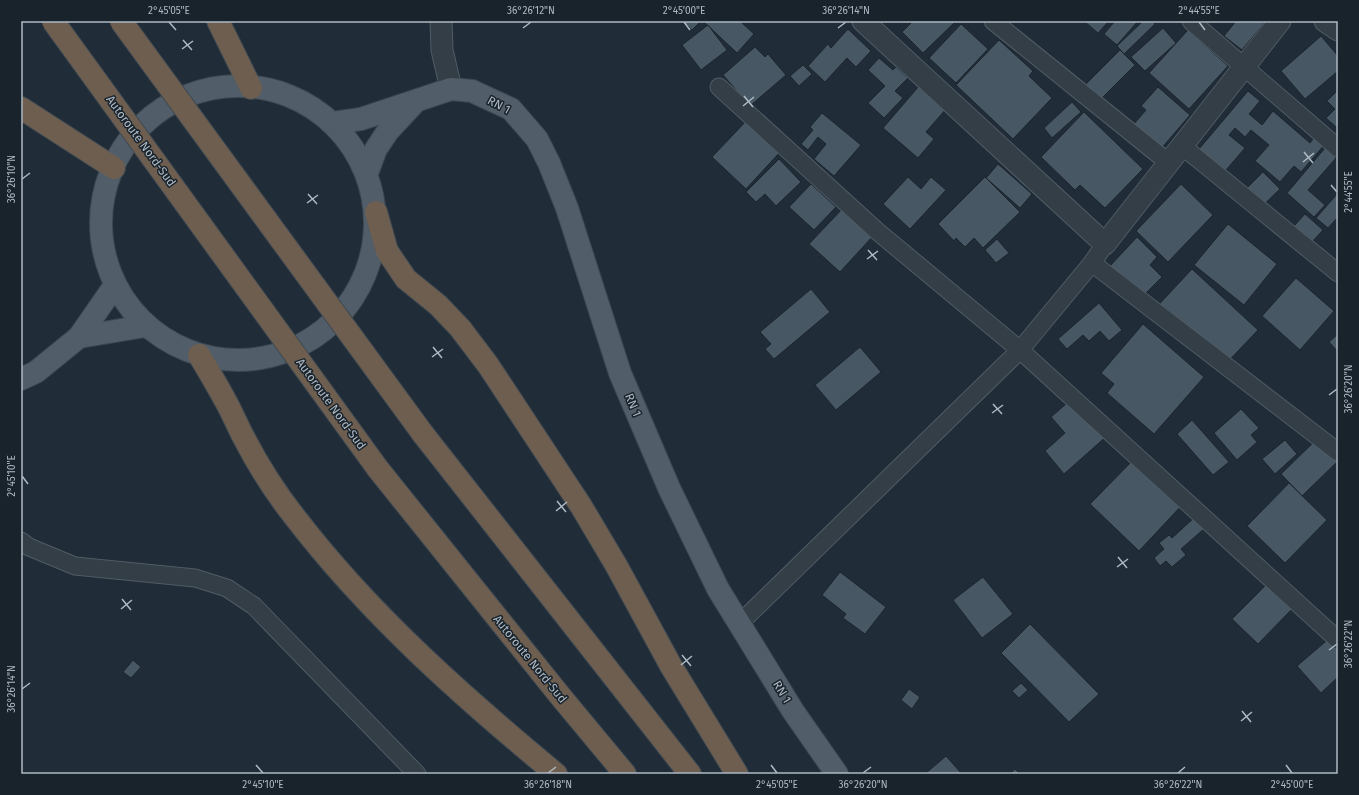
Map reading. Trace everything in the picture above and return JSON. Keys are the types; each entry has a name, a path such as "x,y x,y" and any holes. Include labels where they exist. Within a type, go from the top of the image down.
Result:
{"highway":[{"name":"Autoroute Nord-Sud","path":"53,21 378,469 560,697 625,774"},
{"path":"121,21 423,434 690,774"},
{"path":"218,21 251,88"},
{"path":"21,108 114,168"},
{"path":"376,212 387,251 406,279 438,305 460,328 488,365 581,506 616,565 670,666 737,774"},
{"path":"199,356 226,401 244,438 267,478 294,516 343,576 438,671 485,714 556,774"}],"main road":[{"path":"224,86 266,88 304,102 333,123 354,148 367,173 376,212 372,256 355,297 325,330 287,352 243,361 199,356 175,346 145,326 113,288 101,228 106,187 114,168 122,150 149,119 184,97 224,86"},
{"name":"RN 1","path":"333,123 361,119 451,89 472,91 511,110 537,139 549,163 567,208 623,380 668,488 718,588 793,711 837,774"},
{"name":"RN 1","path":"367,173 376,149 388,131 417,100"},
{"path":"21,379 36,372 79,337 113,288"},
{"path":"79,337 145,326"}],"street":[{"path":"441,21 442,50 451,89"},
{"path":"863,21 1105,244"},
{"path":"993,21 1169,163"},
{"path":"1191,21 1338,148"},
{"path":"740,624 1020,350 1092,263 1105,244 1280,21"},
{"path":"1325,21 1338,30"},
{"path":"719,87 877,231 1020,350 1338,640"},
{"path":"1182,146 1338,273"},
{"path":"1092,263 1338,452"},
{"path":"21,541 29,547 75,566 195,578 227,588 254,606 417,774"}],"building":[{"path":"682,21 701,21 692,30"},
{"path":"703,21 740,21 754,34 737,53"},
{"path":"913,21 955,22 923,53 902,32"},
{"path":"1084,21 1109,21 1098,33"},
{"path":"1115,21 1138,21 1117,45 1104,34"},
{"path":"1143,21 1152,21 1155,24 1124,54 1117,46"},
{"path":"1236,21 1266,21 1242,50 1224,36"},
{"path":"961,24 988,49 956,83 929,58"},
{"path":"708,25 727,50 701,70 682,45"},
{"path":"1163,28 1176,43 1145,71 1131,57"},
{"path":"848,29 871,51 856,67 847,58 825,82 808,66 828,44 831,48"},
{"path":"1188,30 1228,66 1189,109 1149,73"},
{"path":"1321,36 1338,56 1338,71 1305,99 1281,71"},
{"path":"999,40 1033,71 1029,76 1052,98 1013,139 956,85"},
{"path":"755,47 765,57 768,54 786,75 750,106 723,75"},
{"path":"1120,50 1135,65 1101,99 1086,84"},
{"path":"879,58 893,70 896,67 908,78 895,91 903,98 884,118 868,103 885,86 868,70"},
{"path":"803,65 812,74 799,86 790,76"},
{"path":"919,86 946,109 926,132 934,139 918,158 883,128"},
{"path":"1158,87 1190,115 1160,150 1133,125 1146,110 1141,106"},
{"path":"1338,90 1338,125 1336,127 1326,118 1335,109 1327,101"},
{"path":"1248,91 1260,101 1249,114 1262,125 1273,111 1310,143 1315,136 1325,144 1301,172 1294,166 1280,182 1255,161 1269,145 1251,130 1245,137 1235,128 1229,135 1245,148 1214,184 1188,162"},
{"path":"1072,102 1081,112 1052,138 1044,128"},
{"path":"1084,112 1143,169 1105,208 1080,185 1075,190 1041,157"},
{"path":"822,113 861,145 834,176 814,159 826,144 818,137 808,150 801,144 813,130 810,127"},
{"path":"748,119 781,151 746,189 712,157"},
{"path":"1325,148 1336,158 1308,190 1325,205 1314,217 1287,193"},
{"path":"779,159 801,182 776,206 765,194 756,202 746,192"},
{"path":"998,164 1032,194 1020,208 986,178"},
{"path":"1263,172 1280,189 1252,216 1236,199"},
{"path":"908,177 921,189 931,177 946,190 910,229 883,204"},
{"path":"985,177 1020,212 983,248 974,238 965,247 956,238 954,241 938,224"},
{"path":"811,184 836,207 814,230 789,207"},
{"path":"1181,184 1213,215 1168,262 1136,231"},
{"path":"1338,193 1338,217 1328,228 1316,218"},
{"path":"844,207 874,235 840,272 809,244"},
{"path":"1305,214 1323,230 1301,254 1283,238"},
{"path":"1228,224 1277,264 1244,305 1194,265"},
{"path":"1137,237 1157,257 1150,265 1162,277 1141,298 1109,267"},
{"path":"997,239 1009,253 996,263 985,250"},
{"path":"1192,269 1258,330 1219,371 1202,355 1199,358 1151,313"},
{"path":"1296,278 1334,311 1300,350 1262,316"},
{"path":"811,289 830,312 774,359 765,349 771,344 760,332"},
{"path":"1099,303 1122,330 1109,341 1100,331 1089,341 1083,335 1067,349 1058,339"},
{"path":"1143,324 1204,377 1154,434 1107,393 1114,384 1101,373"},
{"path":"1338,334 1338,352 1329,342"},
{"path":"860,347 881,372 836,410 815,385"},
{"path":"1074,397 1108,435 1064,474 1045,451 1065,433 1051,417"},
{"path":"1241,409 1259,428 1251,435 1257,442 1237,460 1214,433"},
{"path":"1192,420 1229,462 1213,475 1177,434"},
{"path":"1321,435 1338,453 1338,461 1302,496 1281,474"},
{"path":"1285,440 1297,454 1275,474 1262,459"},
{"path":"1136,457 1184,503 1139,551 1090,504"},
{"path":"1289,483 1327,520 1285,563 1247,526"},
{"path":"1195,517 1205,528 1181,549 1186,555 1172,567 1166,561 1160,566 1154,558 1164,549 1159,543 1169,535 1172,538"},
{"path":"840,572 886,607 865,634 843,618 846,614 822,595"},
{"path":"983,577 1013,614 982,638 953,600"},
{"path":"1270,581 1295,606 1258,644 1232,619"},
{"path":"1030,624 1099,694 1069,722 1001,653"},
{"path":"1338,631 1338,677 1321,693 1297,666"},
{"path":"133,660 141,667 131,678 123,672"},
{"path":"1021,683 1028,690 1019,698 1012,691"},
{"path":"909,689 920,697 912,709 901,700"},
{"path":"946,756 962,774 925,774"},
{"path":"1015,769 1020,774 1010,774"}]}
